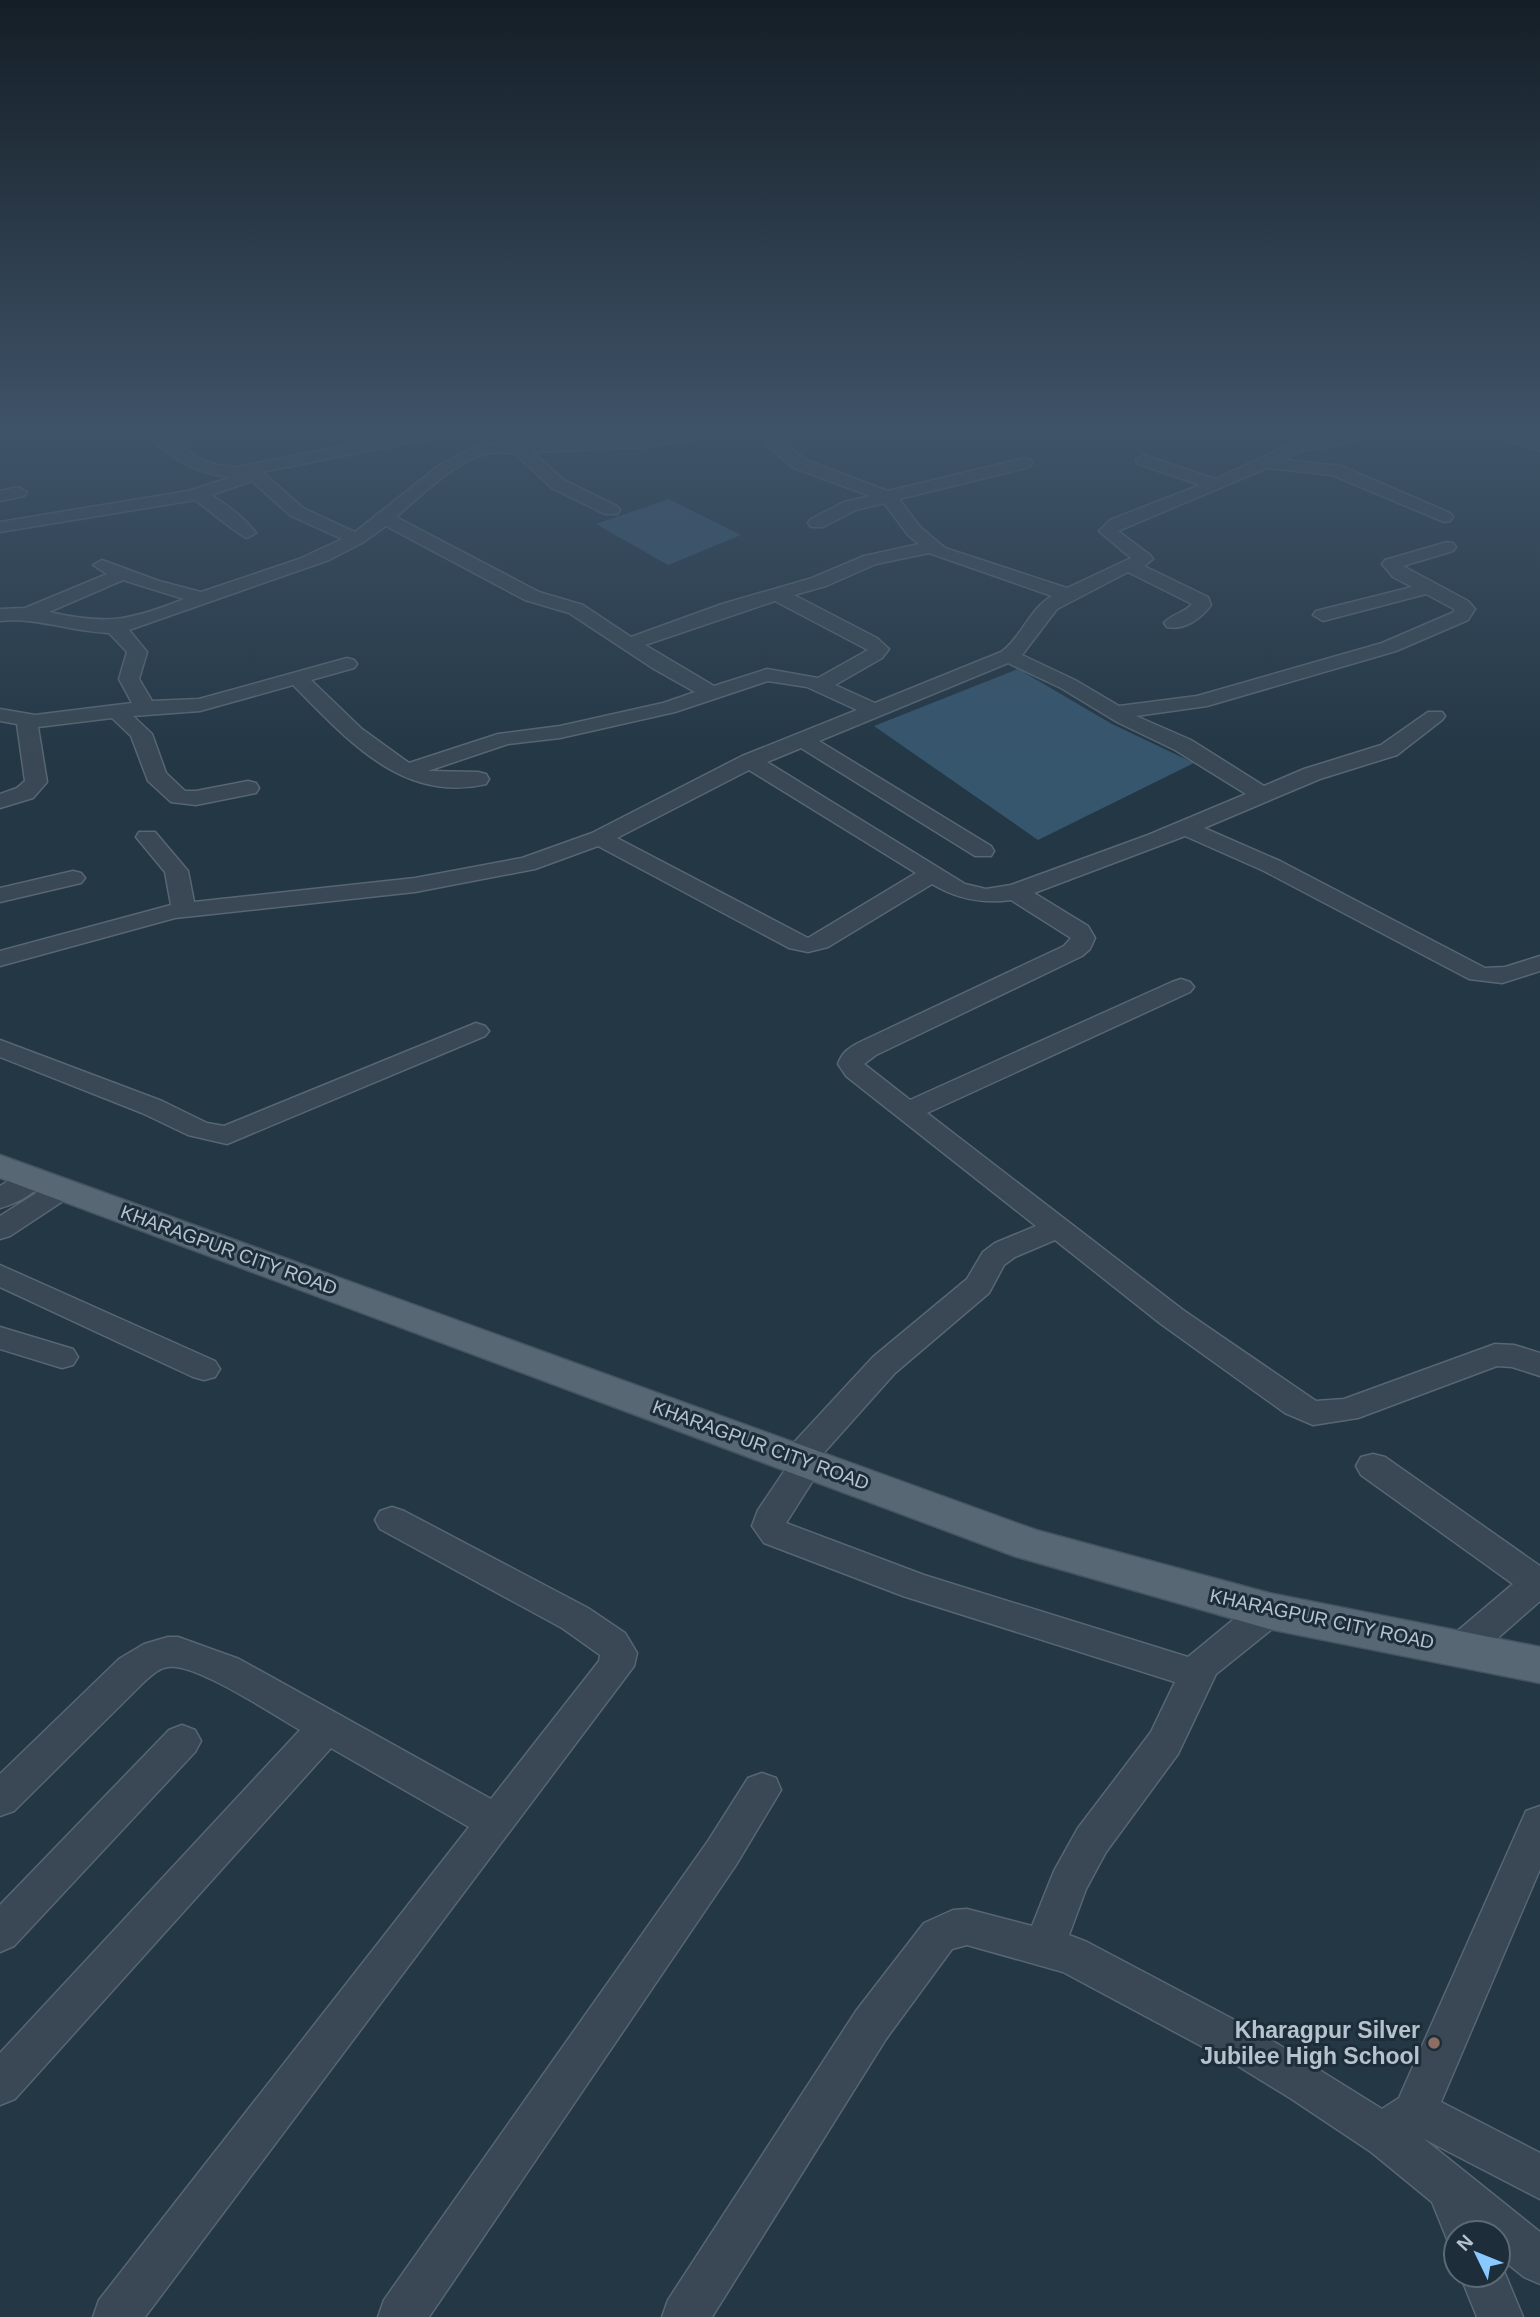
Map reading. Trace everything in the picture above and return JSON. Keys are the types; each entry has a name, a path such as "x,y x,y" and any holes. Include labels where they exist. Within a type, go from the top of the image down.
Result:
{"main road":[{"name":"KHARAGPUR CITY ROAD","path":"24,1183 1029,1544 1269,1611 1540,1665"}],"street":[{"path":"0,615 28,614 75,626 114,627 164,614 320,557 352,541"},
{"path":"427,541 521,591 576,609 661,665 712,693"},
{"path":"925,541 930,547 960,561 1065,594"},
{"path":"0,959 150,916 487,873 527,864 600,838 750,761 1008,656 1019,648 1050,604 1065,594 1141,562 1143,557 1119,541"},
{"path":"630,644 729,608 831,578 870,560 930,547"},
{"path":"1115,713 1200,702 1416,637 1465,612 1461,605 1400,573 1391,564 1447,547"},
{"path":"102,565 122,574 203,598"},
{"path":"1129,566 1201,601 1202,605 1194,614 1174,623"},
{"path":"28,614 122,574"},
{"path":"1323,615 1429,588"},
{"path":"777,594 879,649 876,654 820,685"},
{"path":"114,627 129,640 137,652 129,679 145,708"},
{"path":"1008,656 1068,684 1115,713 1183,745 1263,794"},
{"path":"0,715 27,720 50,719 145,708 201,705 347,664"},
{"path":"408,771 515,735 580,727 668,708 767,675 820,685 876,711"},
{"path":"298,678 345,724 408,771 430,778 478,779"},
{"path":"116,711 141,734 156,776 179,797 196,798 248,788"},
{"path":"750,761 931,874 968,894 999,896 1185,828 1336,765 1389,750 1435,716"},
{"path":"0,801 25,793 36,782 27,720"},
{"path":"803,740 983,851"},
{"path":"1185,828 1272,866 1478,974 1490,977 1506,975 1540,963"},
{"path":"147,836 176,871 184,910"},
{"path":"600,838 798,943 808,945 820,942 931,874"},
{"path":"0,895 73,878"},
{"path":"1015,892 1079,931 1083,938 1081,944 1073,951 854,1056 851,1064 855,1070 1172,1317 1296,1405 1314,1413 1347,1410 1496,1355 1514,1356 1540,1365"},
{"path":"908,1111 1181,988"},
{"path":"0,1048 163,1111 195,1129 210,1134 227,1135 476,1031"},
{"path":"0,1229 24,1183"},
{"path":"1058,1228 1005,1250 993,1259 978,1286 884,1365 804,1461 770,1519 769,1526 776,1534 915,1586 1196,1674"},
{"path":"0,1275 204,1369"},
{"path":"0,1338 62,1357"},
{"path":"1373,1466 1539,1582 1461,1649"},
{"path":"116,2317 616,1665 620,1653 612,1643 575,1618 392,1520"},
{"path":"1045,1946 1068,1884 1092,1840 1165,1743 1202,1664 1269,1611"},
{"path":"0,1799 132,1670 151,1655 166,1651 184,1653 226,1670 496,1822"},
{"path":"0,2084 327,1727"},
{"path":"0,1933 182,1741"},
{"path":"401,2317 722,1853 762,1790"},
{"path":"1400,2125 1540,1823"},
{"path":"685,2317 871,2025 932,1943 953,1929 967,1927 1072,1955 1248,2049 1305,2083 1400,2125 1449,2187 1540,2261"},
{"path":"1400,2125 1432,2119 1540,2177"},
{"path":"1449,2187 1462,2219"},
{"path":"1489,2289 1500,2317"}],"water":[{"path":"626,541 726,541 668,565"},
{"path":"1018,669 1112,724 1194,763 1038,840 874,726"}],"place":[{"name":"Kharagpur Silver Jubilee High School","path":"1434,2043"}]}
